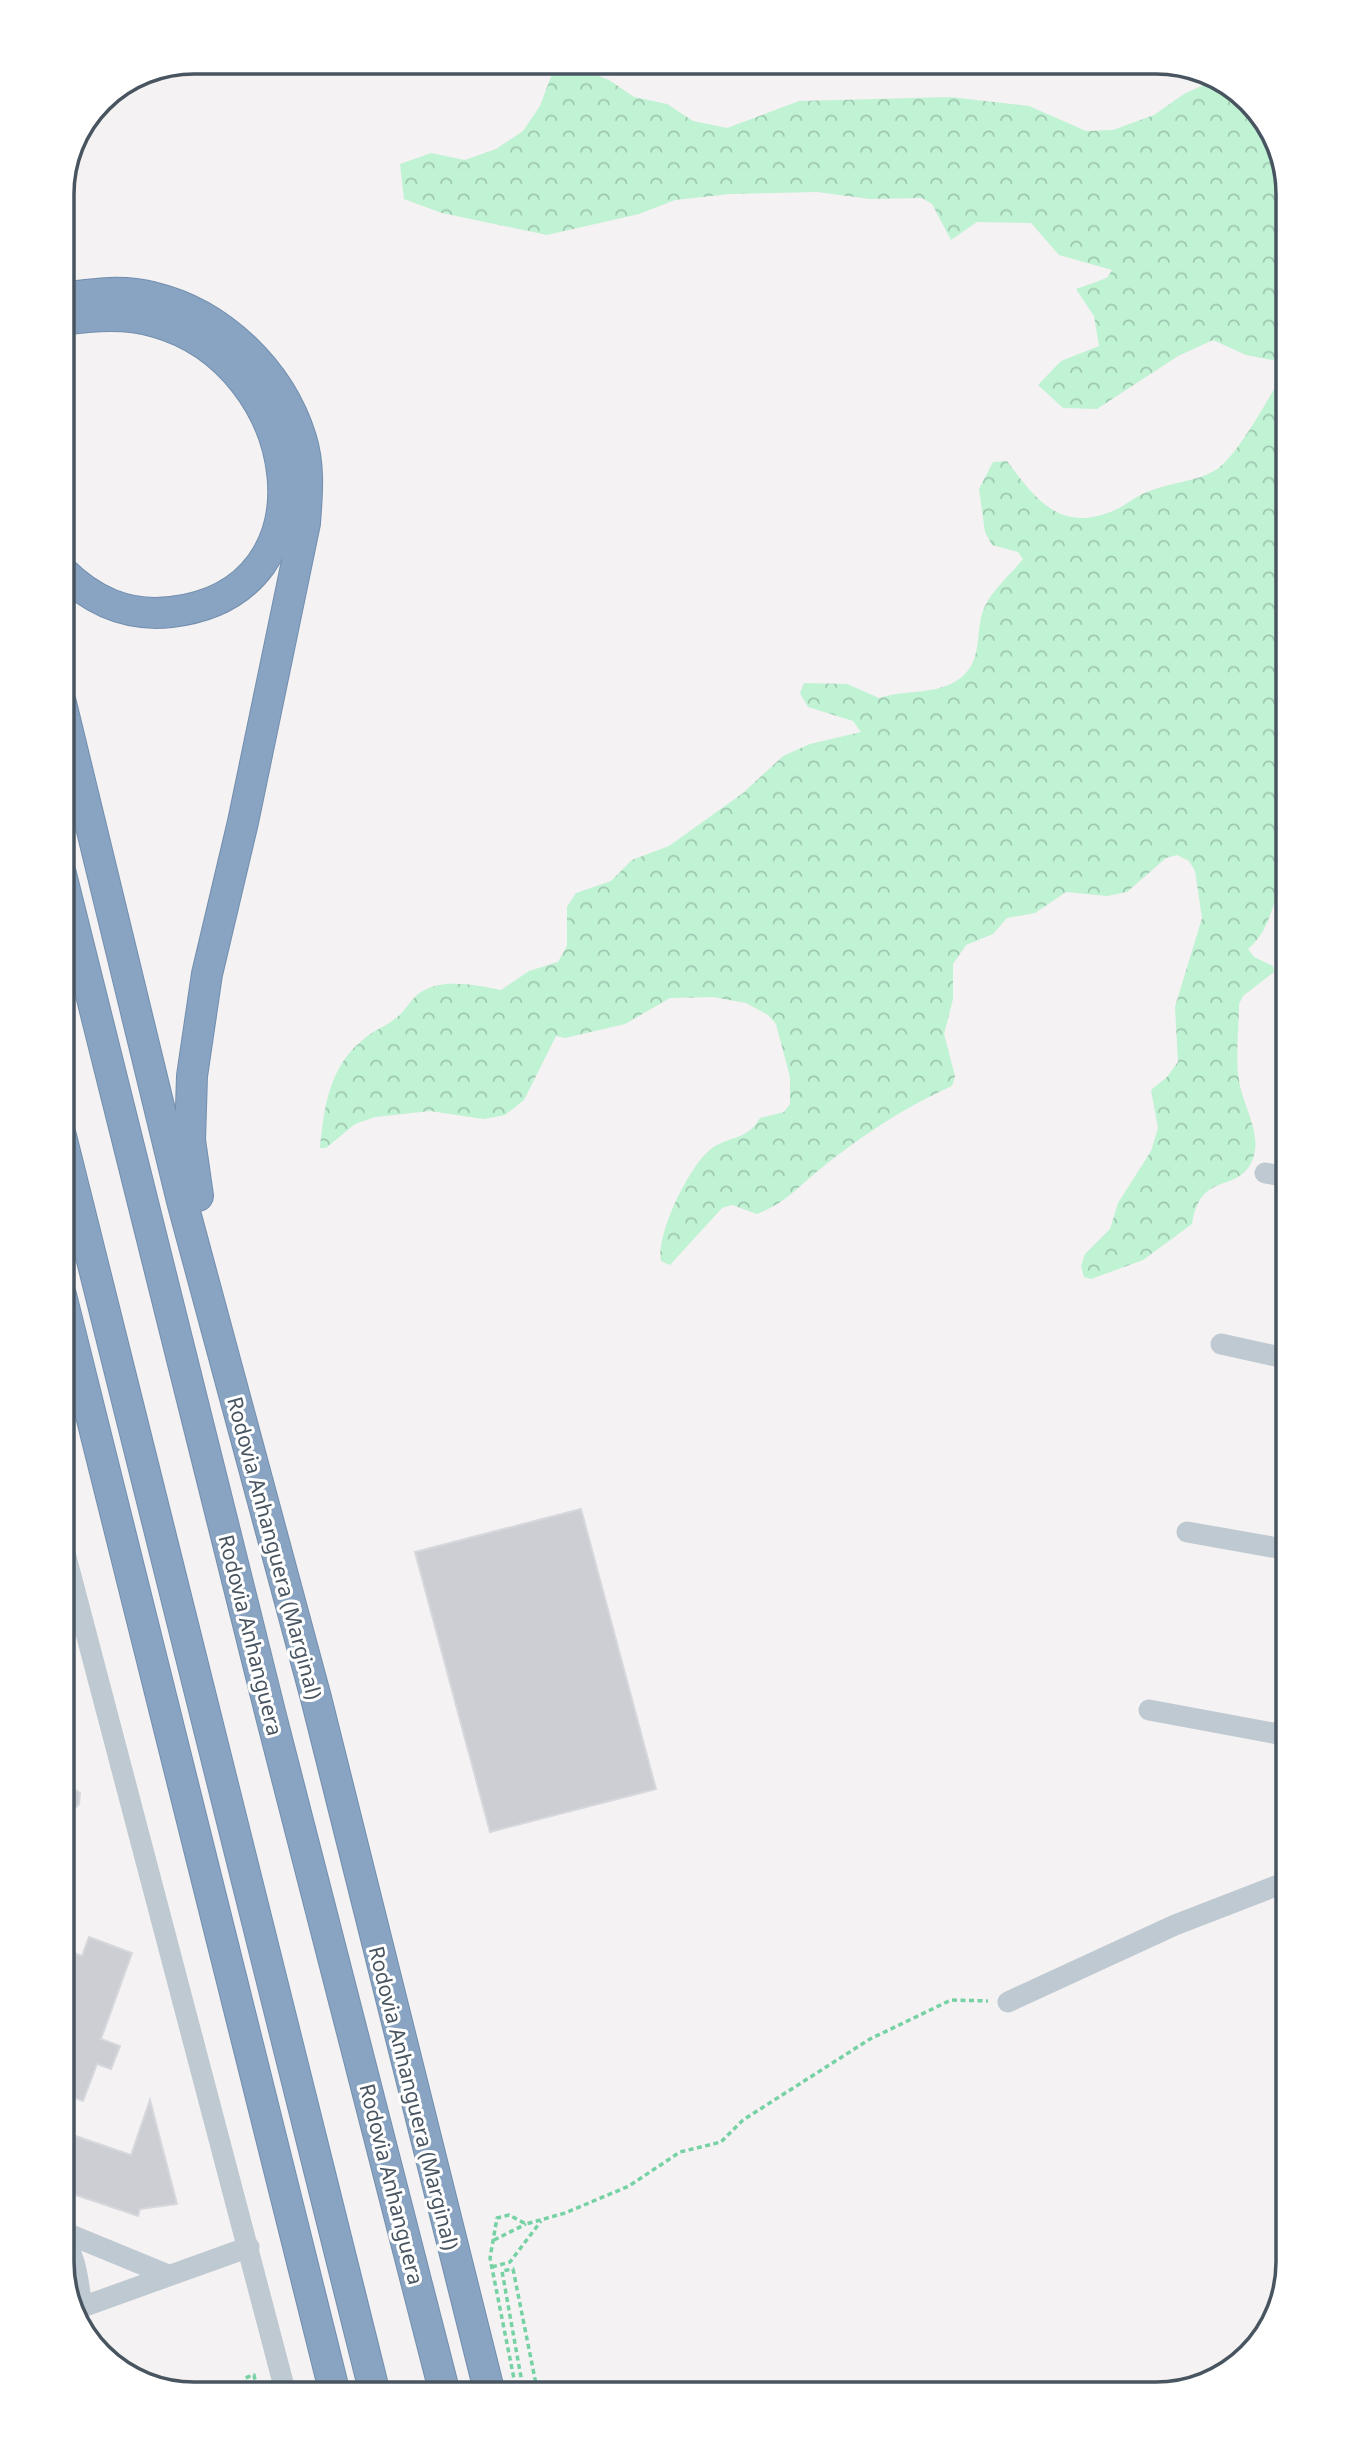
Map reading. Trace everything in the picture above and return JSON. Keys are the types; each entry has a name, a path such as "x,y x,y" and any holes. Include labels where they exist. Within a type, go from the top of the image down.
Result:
{"highway":[{"path":"74,297 126,293 150,296 189,309 246,350 285,401 302,439 308,483 305,523 243,822 207,974 192,1076 190,1140 203,1231 243,1427"},
{"path":"74,319 108,315 141,318 188,334 217,353 249,384 268,417 276,436 283,480 279,524 264,558 236,586 207,603 175,611 130,611 91,596 74,581"},
{"name":"Rodovia Anhanguera (Marginal)","path":"74,757 182,1201 316,1699 487,2381"},
{"name":"Rodovia Anhanguera","path":"74,926 268,1702 442,2381"},
{"path":"74,1188 372,2381"},
{"path":"74,1347 332,2381"}],"street":[{"path":"1265,1172 1276,1174"},
{"path":"1221,1344 1276,1356"},
{"path":"1187,1531 1276,1548"},
{"path":"74,1589 283,2381"},
{"path":"1149,1710 1276,1734"},
{"path":"1007,2002 1175,1925 1276,1886"},
{"path":"74,2238 167,2275"},
{"path":"83,2307 249,2247"},
{"path":"74,2263 76,2282"}],"path":[{"path":"493,2240 526,2224 629,2186 680,2152 721,2142 744,2120 870,2039 951,2000 1007,2002"},
{"path":"515,2381 492,2267 493,2240 497,2218 509,2215 526,2224"},
{"path":"492,2267 509,2262 543,2219"},
{"path":"522,2381 502,2271 513,2269 535,2381"},
{"path":"246,2381 245,2378 254,2375 255,2381"}],"green space":[{"path":"552,74 594,74 609,80 634,97 667,104 693,121 727,128 799,101 950,97 1029,106 1086,131 1113,130 1154,115 1184,94 1205,84 1229,98 1252,121 1267,148 1274,170 1276,361 1246,355 1213,340 1178,356 1097,409 1063,408 1038,385 1061,361 1099,346 1094,316 1076,289 1107,278 1112,270 1059,255 1031,223 977,222 951,240 932,204 922,198 870,199 817,192 730,194 675,200 639,214 547,235 442,213 404,199 400,164 431,153 465,160 496,149 523,131 540,106"},
{"path":"1276,386 1276,898 1263,931 1248,949 1254,957 1273,966 1274,972 1243,996 1239,1004 1238,1071 1254,1132 1255,1153 1244,1172 1210,1189 1203,1196 1196,1207 1192,1224 1143,1260 1091,1279 1084,1277 1081,1266 1085,1254 1110,1229 1118,1203 1151,1151 1158,1128 1151,1090 1167,1077 1178,1062 1175,1007 1202,918 1195,871 1189,861 1177,855 1166,858 1127,892 1107,896 1066,892 1035,913 1007,918 993,934 966,945 953,964 953,999 944,1034 955,1076 952,1086 917,1103 866,1134 790,1195 767,1210 757,1214 732,1205 722,1208 670,1265 661,1261 664,1234 676,1201 693,1170 711,1149 750,1131 760,1118 784,1112 790,1104 790,1077 776,1024 768,1015 746,1003 713,997 670,998 625,1024 565,1038 556,1036 524,1100 505,1115 484,1119 430,1111 375,1117 355,1124 326,1148 320,1148 330,1088 343,1061 365,1038 399,1015 418,994 447,984 501,990 529,971 558,962 567,946 567,907 576,893 611,881 632,860 669,846 743,793 783,756 810,744 861,732 853,721 808,707 800,693 804,683 847,684 879,698 944,687 963,676 974,660 982,615 988,600 1023,559 1018,552 992,545 985,532 979,489 993,462 1007,461 1040,500 1052,509 1079,518 1096,516 1115,510 1147,492 1214,471 1231,455"}],"building":[{"path":"581,1509 656,1789 490,1832 415,1552"},
{"path":"74,1789 80,1793 79,1804 74,1809"},
{"path":"89,1937 132,1953 101,2039 120,2046 111,2069 97,2064 83,2101 74,2098 74,1953 82,1956"},
{"path":"150,2100 177,2204 140,2209 138,2216 74,2194 74,2135 131,2155"}]}
